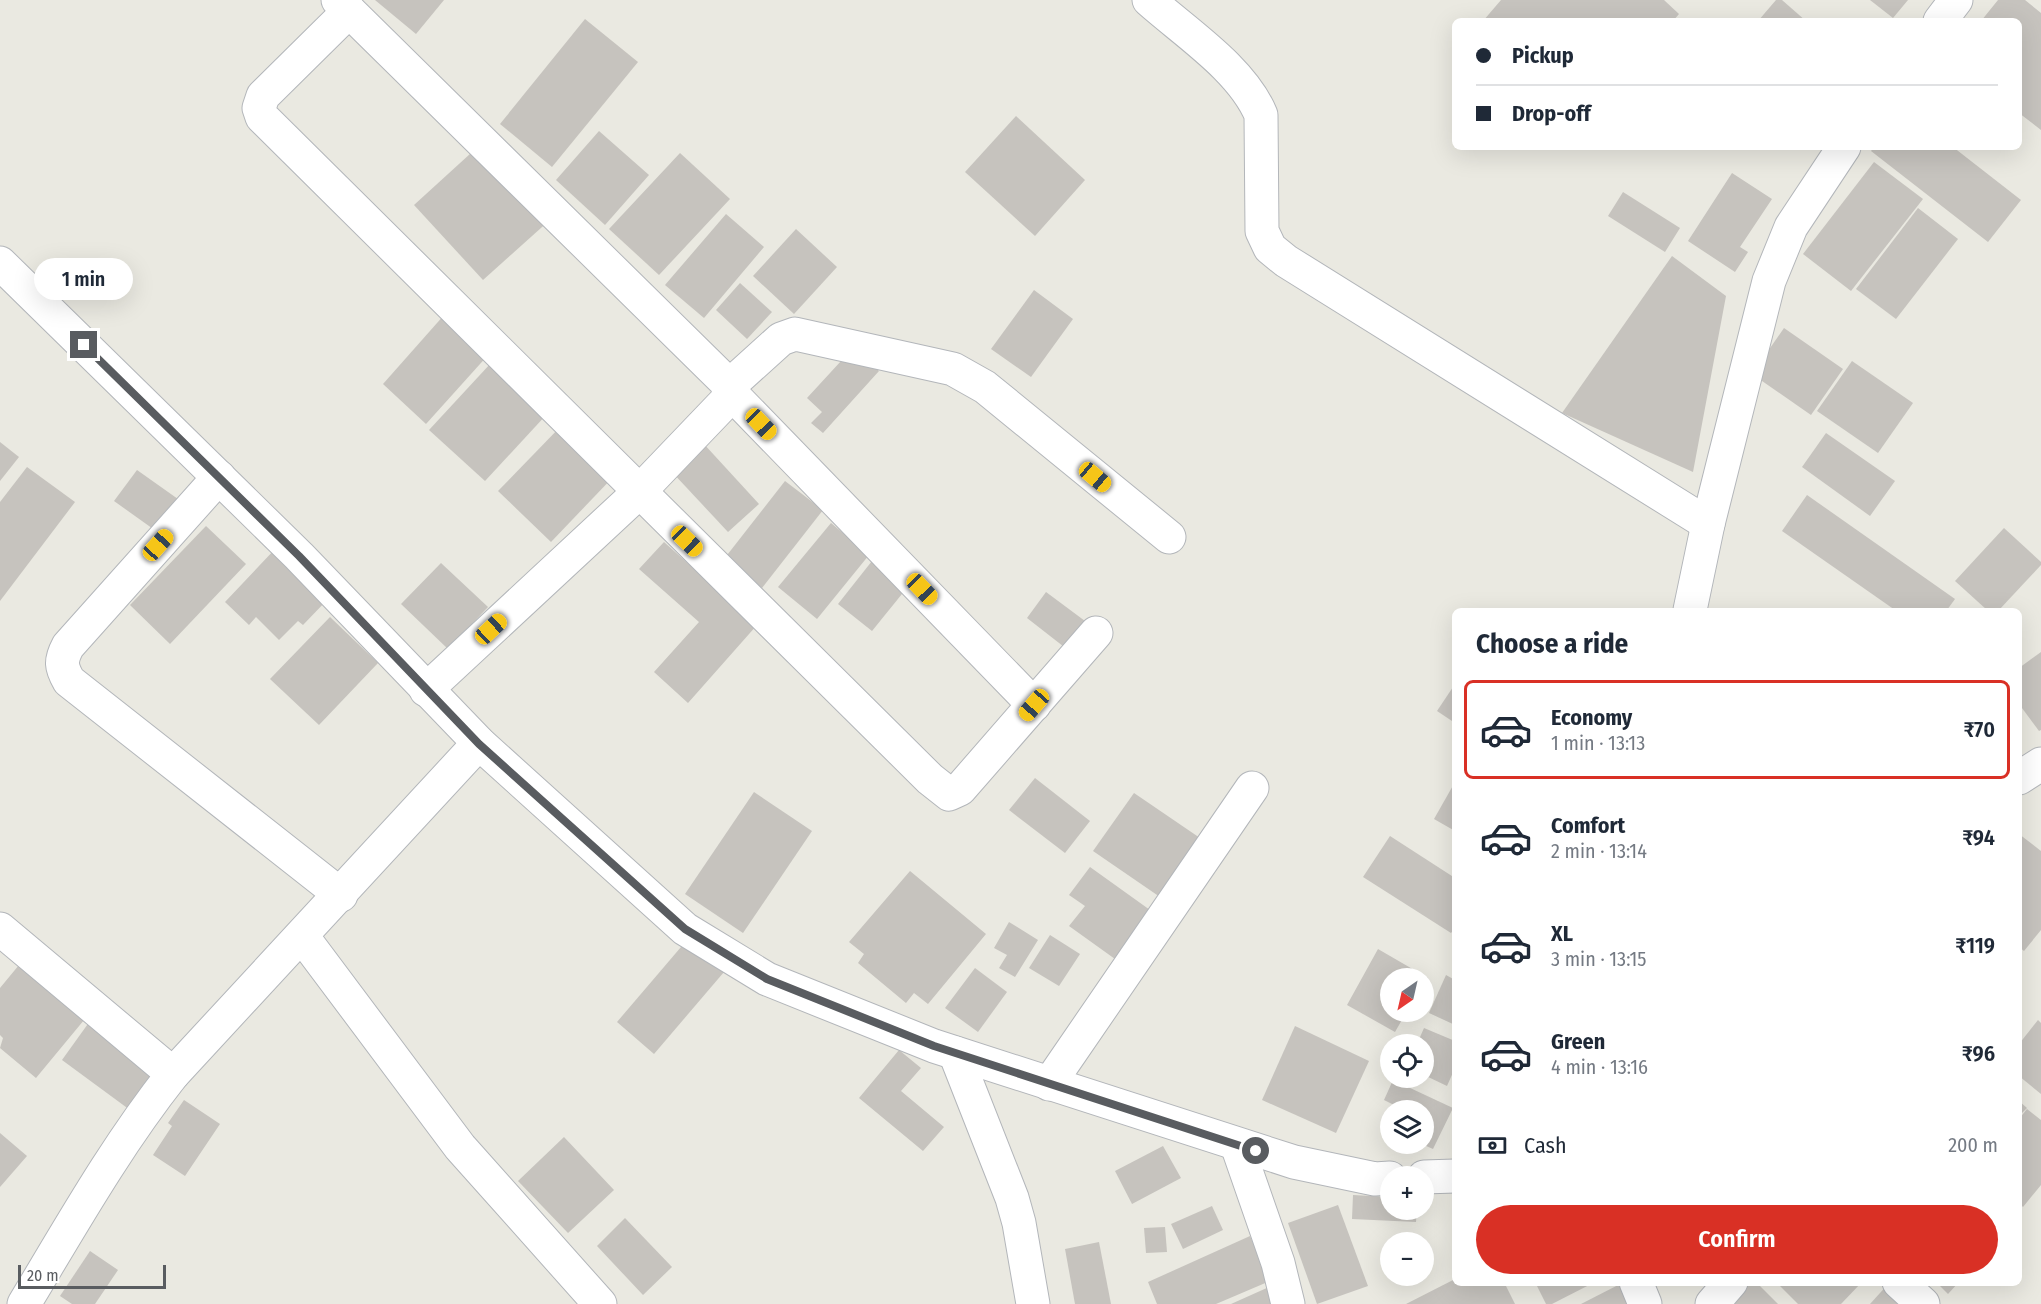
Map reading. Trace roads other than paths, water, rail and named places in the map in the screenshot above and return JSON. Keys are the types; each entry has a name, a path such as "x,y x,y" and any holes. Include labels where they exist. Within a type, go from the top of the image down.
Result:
{"street":[{"path":"1149,0 1234,74 1254,97 1261,115 1262,231 1270,248 1286,261 1708,524"},
{"path":"1942,18 1956,0"},
{"path":"1034,705 729,388 344,5 263,96 259,108 262,117 638,493 921,771 949,794 960,789 1034,705 1096,633"},
{"path":"1690,608 1708,524 1769,281 1791,227 1842,150"},
{"path":"0,263 299,556 479,744 685,929 767,979 955,1053 1294,1162 1380,1179"},
{"path":"426,690 638,493 728,399 729,388 782,339 795,334 953,369 986,387 1169,537"},
{"path":"219,477 68,646 61,659 62,669 69,681 341,895"},
{"path":"24,1304 111,1160 146,1108 173,1074 479,744"},
{"path":"2022,776 2041,764"},
{"path":"1049,1084 1252,788"},
{"path":"0,929 173,1074"},
{"path":"302,936 460,1147 600,1304"},
{"path":"955,1053 1012,1198 1019,1223 1033,1304"},
{"path":"1237,1145 1278,1263 1288,1304"},
{"path":"1434,1177 1452,1176"},
{"path":"1638,1286 1645,1304"},
{"path":"1712,1304 1728,1286"},
{"path":"1903,1286 1923,1304"}]}
